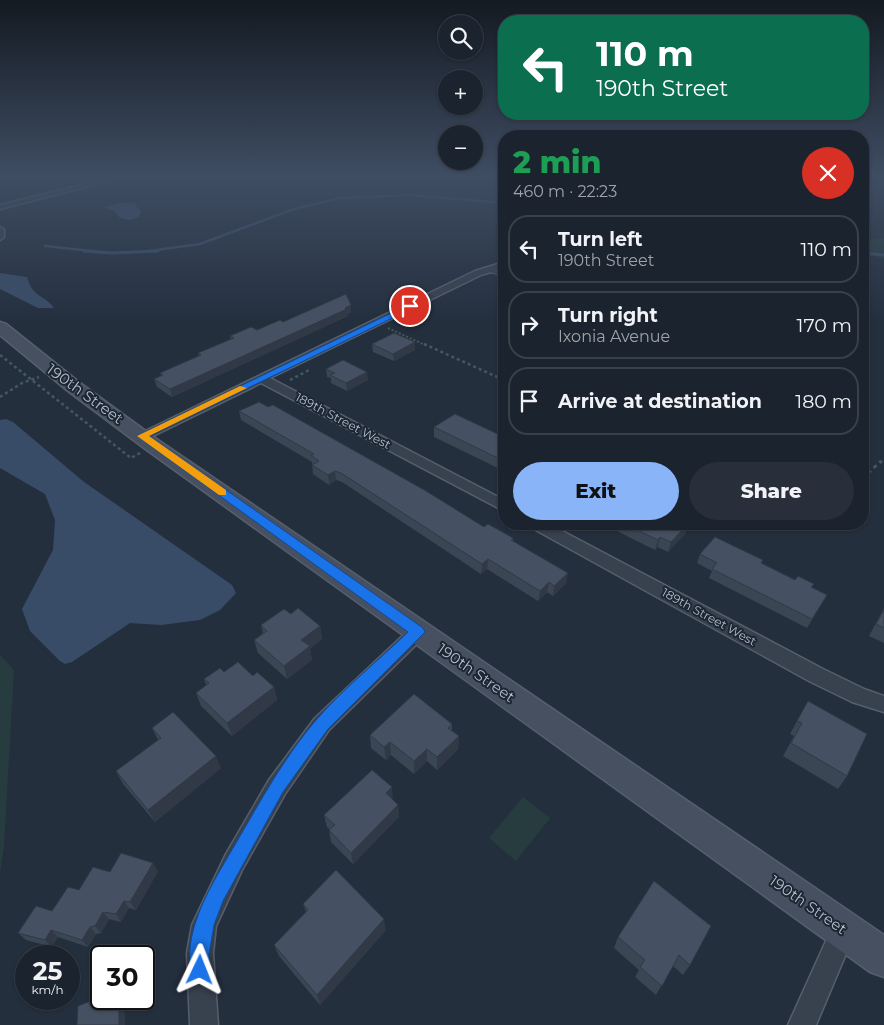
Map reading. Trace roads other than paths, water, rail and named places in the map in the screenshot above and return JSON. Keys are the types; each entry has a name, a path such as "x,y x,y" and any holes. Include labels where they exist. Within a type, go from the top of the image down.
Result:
{"street":[{"path":"0,229 0,237"},
{"path":"137,447 263,379 376,323 498,267"},
{"name":"190th Street","path":"0,327 42,376 137,447 418,632 884,958"},
{"name":"189th Street West","path":"263,379 498,503"},
{"name":"189th Street West","path":"548,530 816,675 859,696 884,704"},
{"path":"204,1025 200,954 204,925 234,862 277,787 322,724 349,696 418,632"},
{"path":"802,1025 844,930"}],"lane":[{"path":"488,270 498,273"}],"water":[{"path":"0,273 27,277 29,284 35,292 54,308 38,308 0,289"},
{"path":"6,419 13,422 84,482 232,585 236,593 220,610 200,620 161,625 130,623 72,662 65,664 60,661 30,631 22,609 53,550 55,520 45,494 0,468 0,420"}],"waterway":[{"path":"145,252 200,244 251,225"},
{"path":"45,246 101,252"},
{"path":"84,251 112,253 145,252"},
{"path":"145,252 158,251"},
{"path":"869,254 884,255"}]}
